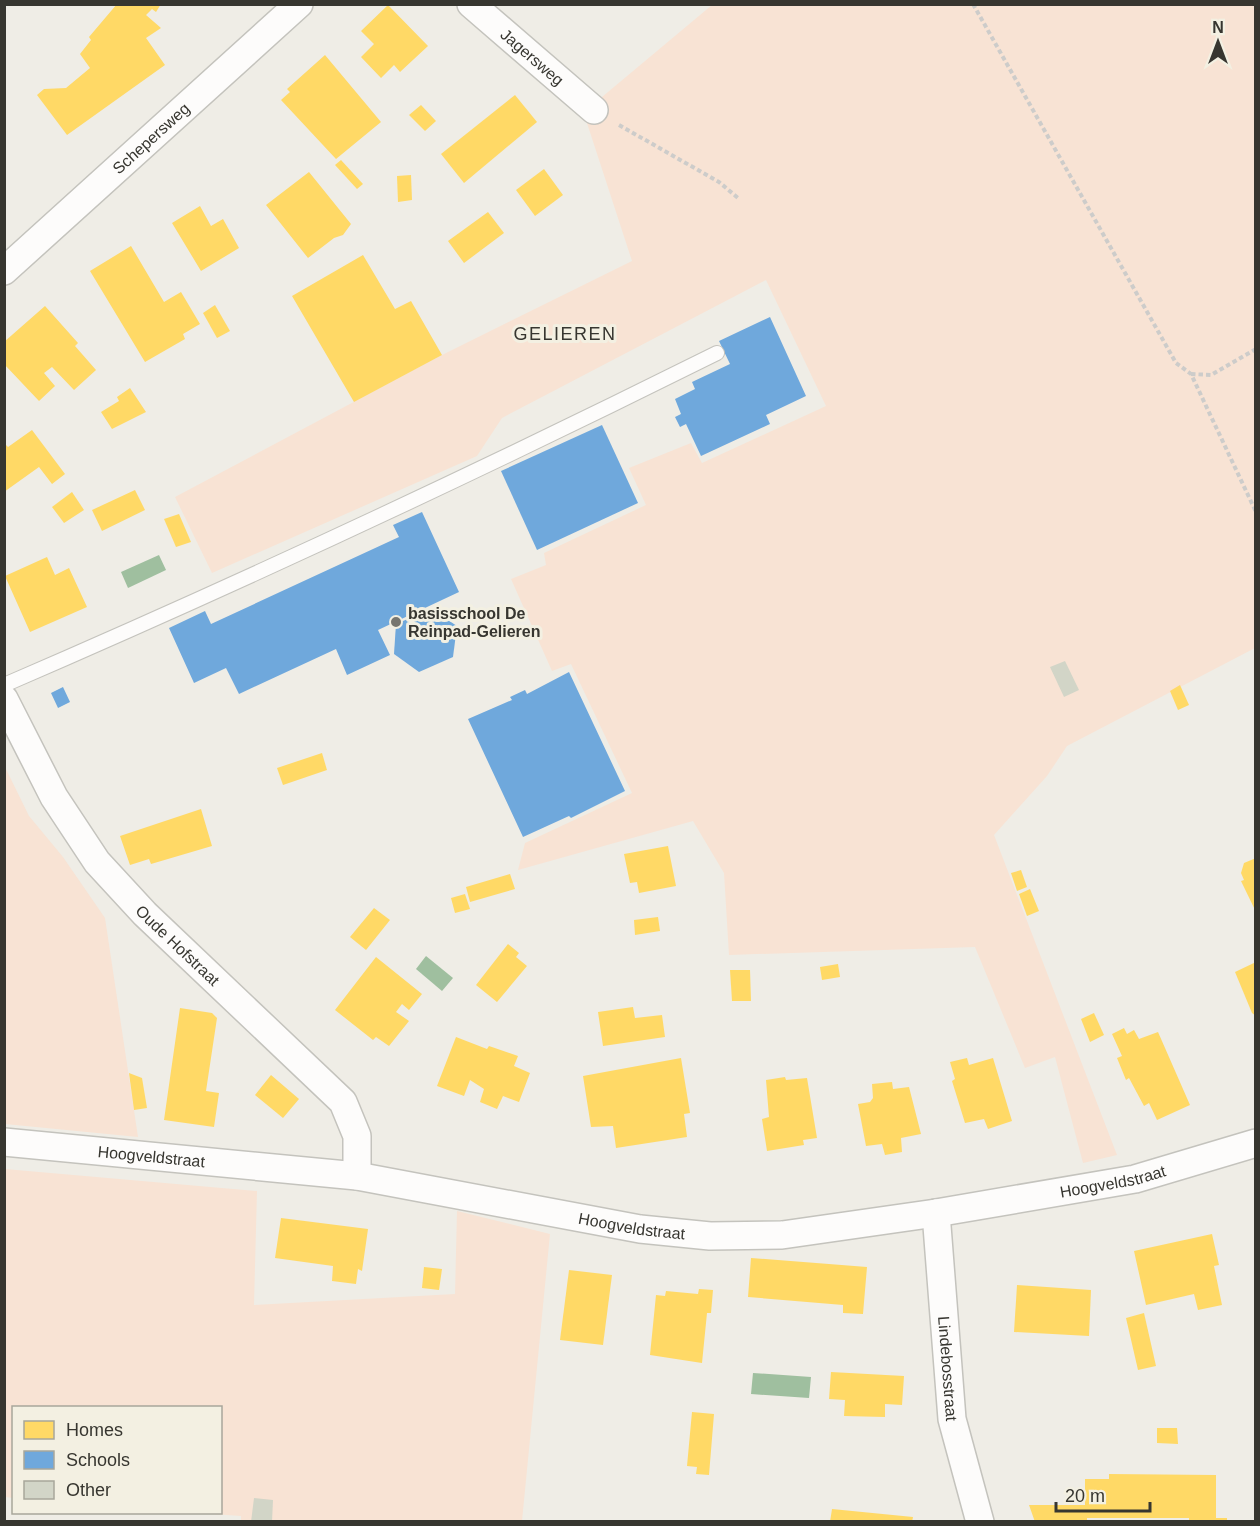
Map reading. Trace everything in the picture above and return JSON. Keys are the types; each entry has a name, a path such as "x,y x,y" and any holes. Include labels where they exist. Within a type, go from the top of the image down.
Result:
{"street":[{"name":"Schepersweg","path":"4,271 299,4"},
{"name":"Jagersweg","path":"471,4 594,110"},
{"name":"Oude Hofstraat","path":"4,699 54,797 97,862 145,914 343,1102 357,1136 357,1176"},
{"name":"Hoogveldstraat","path":"4,1142 357,1176 640,1229 711,1236 782,1235 936,1213 1135,1179 1256,1143"},
{"name":"Lindebosstraat","path":"936,1213 952,1419 980,1521"}],"lane":[{"path":"4,686 151,622 496,464 717,353"}],"path":[{"path":"973,4 1176,363 1191,374 1256,512"},
{"path":"594,110 719,182 738,198"},
{"path":"1191,374 1211,375 1256,349"}],"shaded area":[{"path":"712,5 1255,5 1255,648 1067,746 1047,776 994,835 1117,1155 1083,1163 1055,1057 1025,1068 975,947 729,955 724,873 693,821 518,870 525,843 632,793 571,664 552,671 511,579 546,565 544,553 646,505 629,468 691,443 702,463 826,406 766,280 502,418 477,456 212,573 175,497 442,355 632,261 586,120 602,97"},
{"path":"159,555 166,570 128,588 121,572"},
{"path":"4,765 29,816 63,857 105,918 138,1137 5,1124"},
{"path":"426,956 453,978 442,991 416,969"},
{"path":"5,1169 257,1191 254,1305 455,1294 457,1211 550,1234 522,1521 241,1522 241,1516 213,1514 222,1514 222,1406 12,1406 12,1498 5,1497"},
{"path":"753,1373 811,1377 809,1398 751,1394"}],"building: Homes":[{"path":"117,4 161,4 156,12 152,9 146,15 161,28 146,38 165,65 67,135 37,95 44,89 66,88 90,68 80,54 91,40 89,37"},
{"path":"388,5 428,46 400,72 394,65 381,78 361,57 374,44 361,31"},
{"path":"325,55 381,122 336,159 281,100 290,92 287,89"},
{"path":"515,95 537,122 464,183 441,154"},
{"path":"421,105 436,121 425,131 409,115"},
{"path":"341,160 363,184 357,189 335,165"},
{"path":"544,169 563,195 535,216 516,190"},
{"path":"309,172 351,224 343,235 334,238 308,258 266,205"},
{"path":"411,175 412,200 398,202 397,176"},
{"path":"200,206 211,226 223,219 239,248 201,271 172,223"},
{"path":"488,212 504,233 464,263 448,241"},
{"path":"131,246 164,302 181,292 200,324 183,334 185,339 145,362 90,271"},
{"path":"363,255 395,309 411,301 442,355 354,402 292,296"},
{"path":"215,305 230,331 217,338 203,313"},
{"path":"45,306 78,343 75,346 96,370 74,390 52,367 44,373 55,386 39,401 4,364 4,342"},
{"path":"130,388 146,412 112,429 101,412 119,401 117,397"},
{"path":"32,430 65,474 52,484 39,467 4,492 4,443 8,447"},
{"path":"135,490 145,510 102,531 92,510"},
{"path":"72,492 84,510 64,523 52,507"},
{"path":"179,514 191,542 176,547 164,519"},
{"path":"47,557 55,575 69,568 87,607 30,632 5,576"},
{"path":"1180,685 1189,705 1178,710 1170,691"},
{"path":"322,753 327,770 283,785 277,768"},
{"path":"201,809 212,846 151,864 149,859 130,865 120,836"},
{"path":"668,846 676,886 639,893 637,882 630,883 624,854"},
{"path":"1256,858 1256,912 1241,881 1244,880 1241,873 1244,863"},
{"path":"1021,870 1027,887 1017,891 1011,873"},
{"path":"510,874 515,889 470,902 466,887"},
{"path":"1030,889 1039,911 1027,916 1019,894"},
{"path":"465,894 470,909 455,913 451,898"},
{"path":"374,908 390,920 366,950 350,937"},
{"path":"658,917 660,931 635,935 634,920"},
{"path":"508,944 519,953 516,957 527,966 497,1002 476,985"},
{"path":"376,957 422,994 409,1010 402,1004 396,1012 409,1021 389,1046 376,1037 373,1040 335,1010"},
{"path":"1256,962 1256,1016 1252,1013 1235,972"},
{"path":"838,964 840,977 822,980 820,967"},
{"path":"730,970 750,970 751,1001 732,1001"},
{"path":"633,1007 635,1018 662,1015 665,1037 603,1046 598,1012"},
{"path":"180,1008 212,1013 217,1018 206,1091 219,1093 214,1127 164,1120"},
{"path":"1094,1013 1104,1035 1090,1042 1081,1019"},
{"path":"1124,1028 1127,1034 1134,1030 1139,1039 1158,1032 1190,1105 1157,1120 1149,1103 1144,1106 1129,1078 1126,1080 1117,1058 1122,1056 1112,1034"},
{"path":"456,1037 487,1049 489,1046 518,1056 514,1066 530,1073 519,1102 503,1096 497,1109 480,1102 484,1089 470,1080 464,1096 437,1086"},
{"path":"681,1058 690,1113 684,1114 687,1137 616,1148 613,1126 591,1127 583,1076"},
{"path":"967,1058 969,1065 993,1058 1012,1121 988,1129 984,1119 965,1123 952,1081 955,1079 950,1062"},
{"path":"129,1073 142,1078 147,1108 134,1110"},
{"path":"271,1075 299,1099 283,1118 255,1095"},
{"path":"785,1077 786,1080 807,1078 817,1138 803,1140 804,1145 767,1151 762,1119 769,1117 766,1080"},
{"path":"892,1082 893,1089 909,1087 921,1134 901,1138 902,1152 885,1155 882,1144 866,1146 858,1104 870,1102 873,1098 872,1084"},
{"path":"281,1218 368,1229 362,1271 358,1269 356,1284 332,1281 333,1266 275,1258"},
{"path":"1212,1234 1219,1265 1214,1266 1222,1305 1198,1310 1194,1294 1146,1305 1134,1251"},
{"path":"751,1258 867,1267 863,1314 843,1313 843,1305 748,1297"},
{"path":"424,1267 442,1269 439,1290 422,1288"},
{"path":"569,1270 612,1275 603,1345 560,1340"},
{"path":"1017,1285 1091,1290 1089,1336 1014,1332"},
{"path":"699,1289 713,1290 711,1313 707,1313 702,1363 650,1355 656,1295 665,1296 666,1291 698,1294"},
{"path":"1144,1313 1156,1366 1138,1370 1126,1318"},
{"path":"831,1372 904,1376 902,1405 885,1404 885,1417 844,1416 845,1400 829,1399"},
{"path":"692,1412 714,1414 709,1475 696,1474 697,1467 687,1466"},
{"path":"1157,1428 1177,1428 1178,1444 1157,1443"},
{"path":"1109,1474 1216,1475 1216,1518 1227,1518 1227,1522 1189,1522 1189,1518 1087,1518 1087,1522 1035,1522 1029,1505 1085,1505 1085,1479 1109,1479"},
{"path":"832,1509 913,1517 912,1522 830,1522"}],"building: Schools":[{"path":"770,317 806,396 766,415 770,424 701,456 686,424 680,427 675,417 681,414 675,399 695,389 692,382 730,364 719,341"},
{"path":"602,425 638,503 537,550 501,471"},
{"path":"422,512 459,592 378,630 390,655 347,675 336,649 239,694 226,668 194,683 169,628 205,611 211,624 399,537 393,525"},
{"path":"431,609 457,626 453,657 419,672 394,654 396,624"},
{"path":"569,672 625,791 571,818 569,816 523,837 468,719 512,700 510,697 525,690 527,694"},
{"path":"63,687 70,702 58,708 51,693"}],"building: Other":[{"path":"1065,661 1079,690 1064,697 1050,667"},
{"path":"254,1498 273,1500 272,1522 251,1522"}],"place":[{"name":"basisschool De Reinpad-Gelieren","path":"396,622"}],"district":[{"name":"GELIEREN","path":"565,334"}]}
